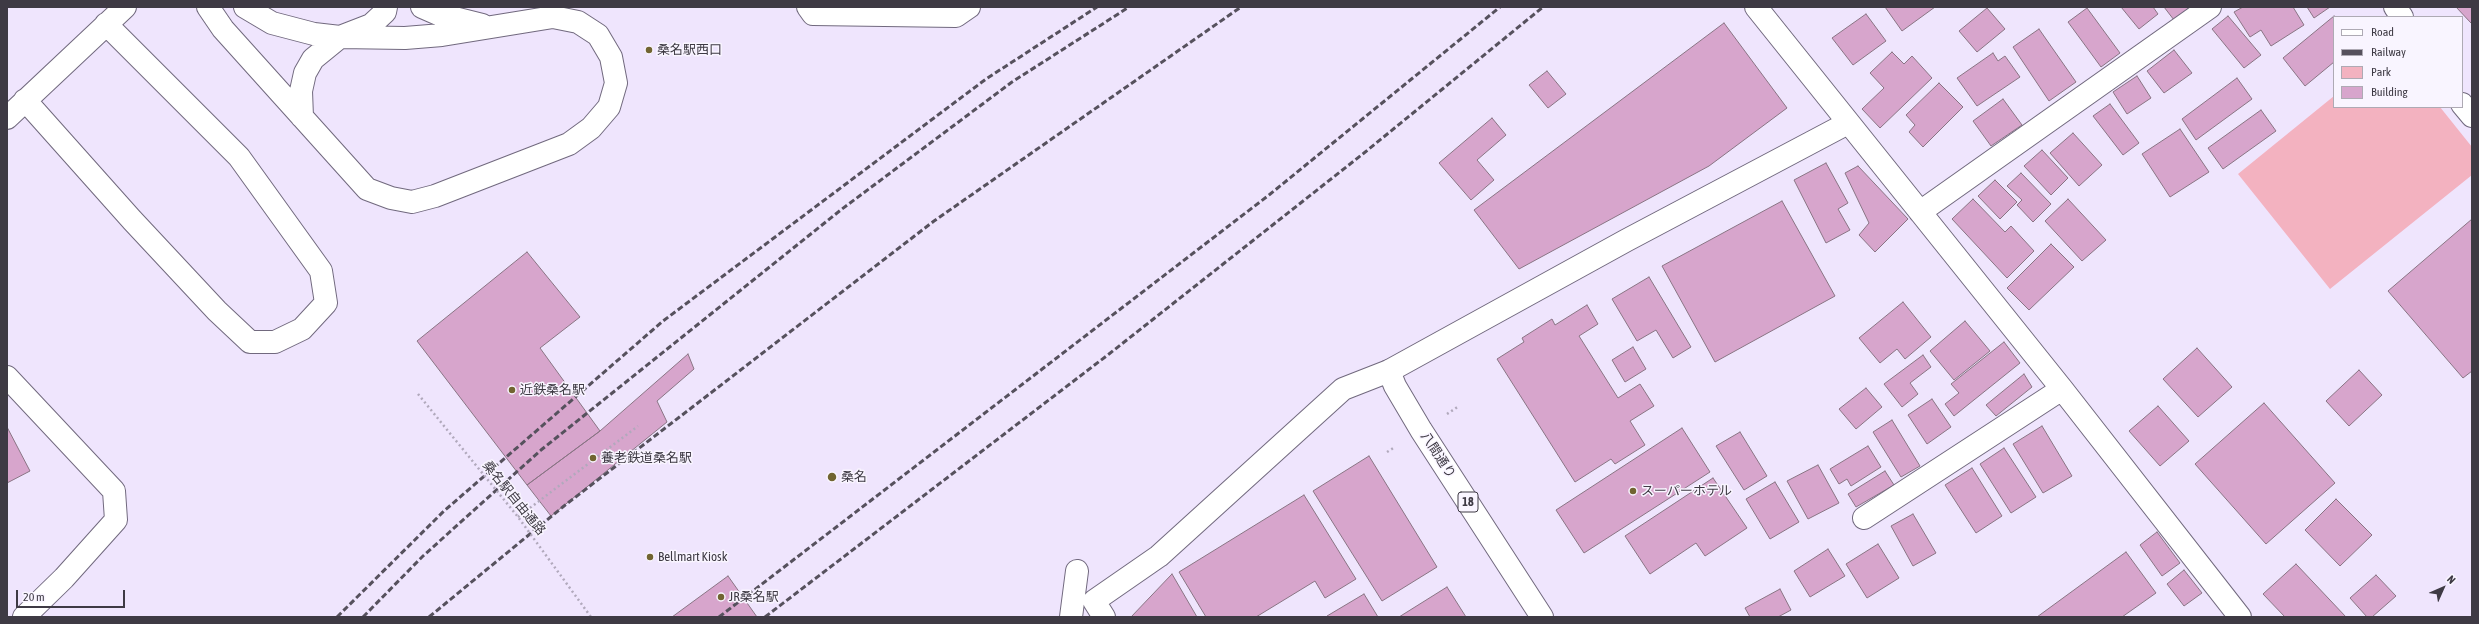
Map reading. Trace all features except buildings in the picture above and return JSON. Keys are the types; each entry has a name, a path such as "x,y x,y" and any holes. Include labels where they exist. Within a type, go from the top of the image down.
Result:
{"street":[{"path":"7,118 125,7"},
{"path":"208,7 223,29 367,189 391,198 412,202 435,196 569,144 592,128 609,107 616,83 611,57 598,35 578,22 553,18 489,26 442,35 405,38 340,38 314,34 272,22 245,7"},
{"path":"302,117 301,91 305,73 317,54 340,38 371,25 385,12 386,7"},
{"path":"422,7 438,14 489,26"},
{"path":"808,7 813,14 956,16 969,7"},
{"path":"1756,7 1848,124 2062,389 2240,617"},
{"path":"1920,212 2210,7"},
{"path":"2395,7 2401,16"},
{"path":"25,100 132,220 217,311 250,342 275,342 302,329 326,303 321,271 239,157 106,24"},
{"path":"2463,105 2472,116"},
{"path":"1104,617 1094,601 1159,556 1343,389 1389,371 1627,240 1848,124"},
{"name":"八間通り","path":"1389,371 1395,386 1421,430 1542,617"},
{"path":"7,377 114,491 116,520 64,578 24,617"},
{"path":"1864,518 2062,389"},
{"path":"1071,617 1077,572"}],"path":[{"name":"桑名駅自由通路","path":"418,394 518,517 590,617"},
{"path":"518,517 638,426"}],"green space":[{"path":"2333,97 2333,108 2441,108 2472,147 2472,175 2330,289 2238,174"}],"railway":[{"path":"337,617 444,511 663,321 986,79 1097,7"},
{"path":"363,617 423,556 541,450 842,209 1012,82 1129,7"},
{"path":"429,617 564,506 934,221 1241,7"},
{"path":"719,617 1269,195 1500,7"},
{"path":"765,617 1109,354 1364,153 1543,7"}],"place":[{"name":"桑名駅西口","path":"649,50"},
{"name":"近鉄桑名駅","path":"512,390"},
{"name":"養老鉄道桑名駅","path":"593,458"},
{"name":"桑名","path":"832,477"},
{"name":"スーパーホテル","path":"1633,491"},
{"name":"Bellmart Kiosk","path":"650,557"},
{"name":"JR桑名駅","path":"721,597"}]}
